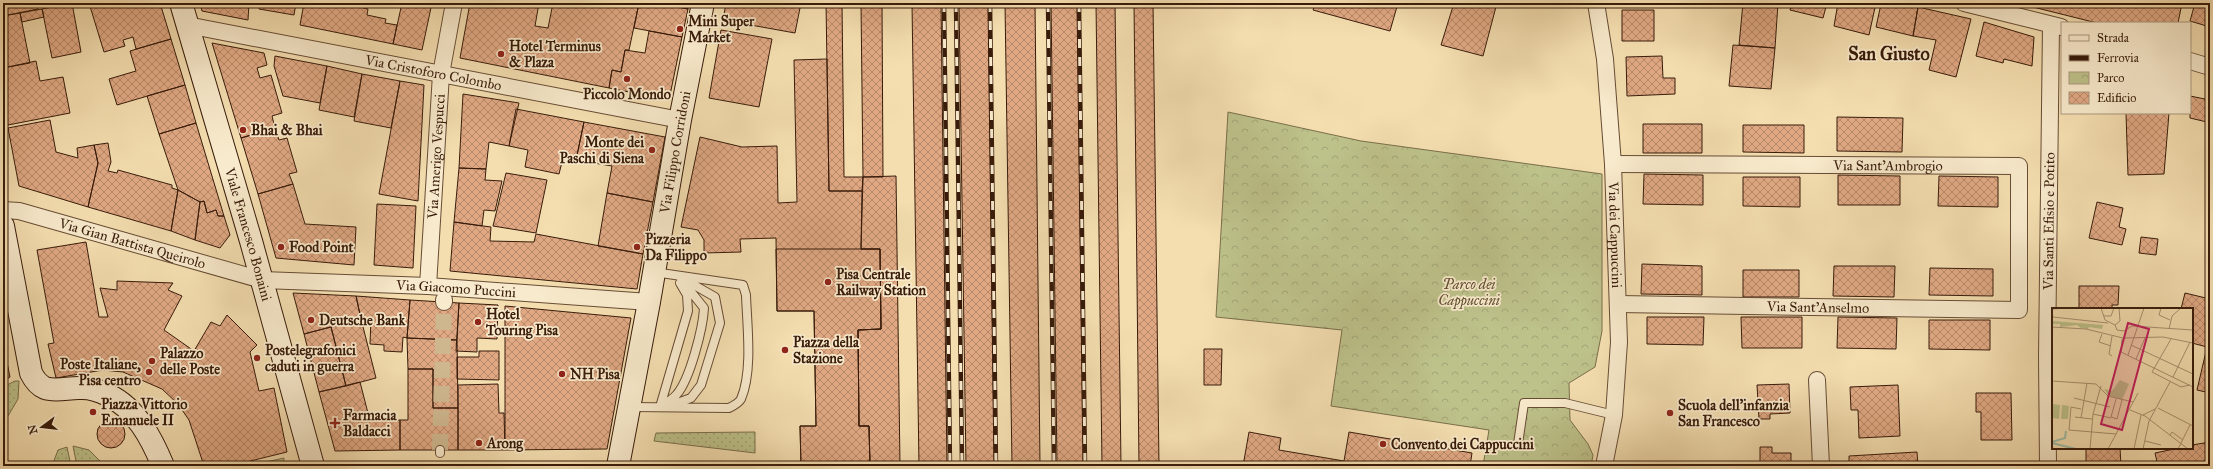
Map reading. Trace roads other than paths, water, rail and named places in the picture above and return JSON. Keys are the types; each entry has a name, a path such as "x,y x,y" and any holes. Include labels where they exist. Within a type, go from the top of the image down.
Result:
{"street":[{"name":"Viale Francesco Bonaini","path":"181,3 262,280 313,466"},
{"name":"Via Amerigo Vespucci","path":"428,286 441,74 454,3"},
{"name":"Via Filippo Corridoni","path":"649,302 680,120 703,3"},
{"name":"Via dei Cappuccini","path":"1596,3 1607,81 1613,164 1618,304 1618,367 1614,415 1604,466"},
{"path":"1964,3 2057,26"},
{"name":"Via Cristoforo Colombo","path":"187,25 680,120"},
{"name":"Via Santi Efisio e Potito","path":"2048,466 2046,357 2057,26"},
{"path":"2191,61 2210,67"},
{"name":"Via Sant'Ambrogio","path":"1613,164 2020,166 2019,310"},
{"name":"Via Gian Battista Queirolo","path":"3,210 19,211 262,280"},
{"path":"3,226 31,373 36,382 45,388 82,388 109,395 129,410 139,422 150,438 163,466"},
{"name":"Via Giacomo Puccini","path":"262,280 428,286 649,302"},
{"path":"618,466 649,302"},
{"name":"Via Sant'Anselmo","path":"1618,304 2019,310"},
{"path":"1817,380 1821,466"}],"lane":[{"path":"630,407 729,408 741,400 746,373 746,295 743,285 654,272"},
{"path":"660,408 688,311 687,295 676,275"},
{"path":"660,408 677,395 684,382 703,324 704,308 692,291 676,275"},
{"path":"660,408 686,401 691,398 701,385 720,323 715,297 676,275"},
{"path":"1518,444 1524,403 1565,403 1614,415"}],"tunnel":[{"path":"440,450 444,302"}],"railway":[{"path":"944,3 950,466"},
{"path":"956,3 962,466"},
{"path":"990,3 996,466"},
{"path":"1048,3 1054,466"},
{"path":"1079,3 1085,466"}],"place":[{"name":"Mini Super Market","path":"680,29"},
{"name":"Hotel Terminus & Plaza","path":"501,54"},
{"name":"Piccolo Mondo","path":"627,79"},
{"name":"Bhai & Bhai","path":"243,130"},
{"name":"Monte dei Paschi di Siena","path":"652,150"},
{"name":"Food Point","path":"281,247"},
{"name":"Pizzeria Da Filippo","path":"637,247"},
{"name":"Pisa Centrale Railway Station","path":"828,282"},
{"name":"Deutsche Bank","path":"311,320"},
{"name":"Hotel Touring Pisa","path":"478,322"},
{"name":"Piazza della Stazione","path":"785,350"},
{"name":"Postelegrafonici caduti in guerra","path":"257,358"},
{"name":"Palazzo delle Poste","path":"152,361"},
{"name":"Poste Italiane, Pisa centro","path":"149,372"},
{"name":"NH Pisa","path":"562,374"},
{"name":"Piazza Vittorio Emanuele II","path":"93,412"},
{"name":"Scuola dell'infanzia San Francesco","path":"1670,413"},
{"name":"Farmacia Baldacci","path":"335,423"},
{"name":"Arong","path":"479,443"},
{"name":"Convento dei Cappuccini","path":"1383,444"}],"district":[{"name":"San Giusto","path":"1889,54"}],"park label":[{"name":"Parco dei Cappuccini","path":"1469,292"}]}
